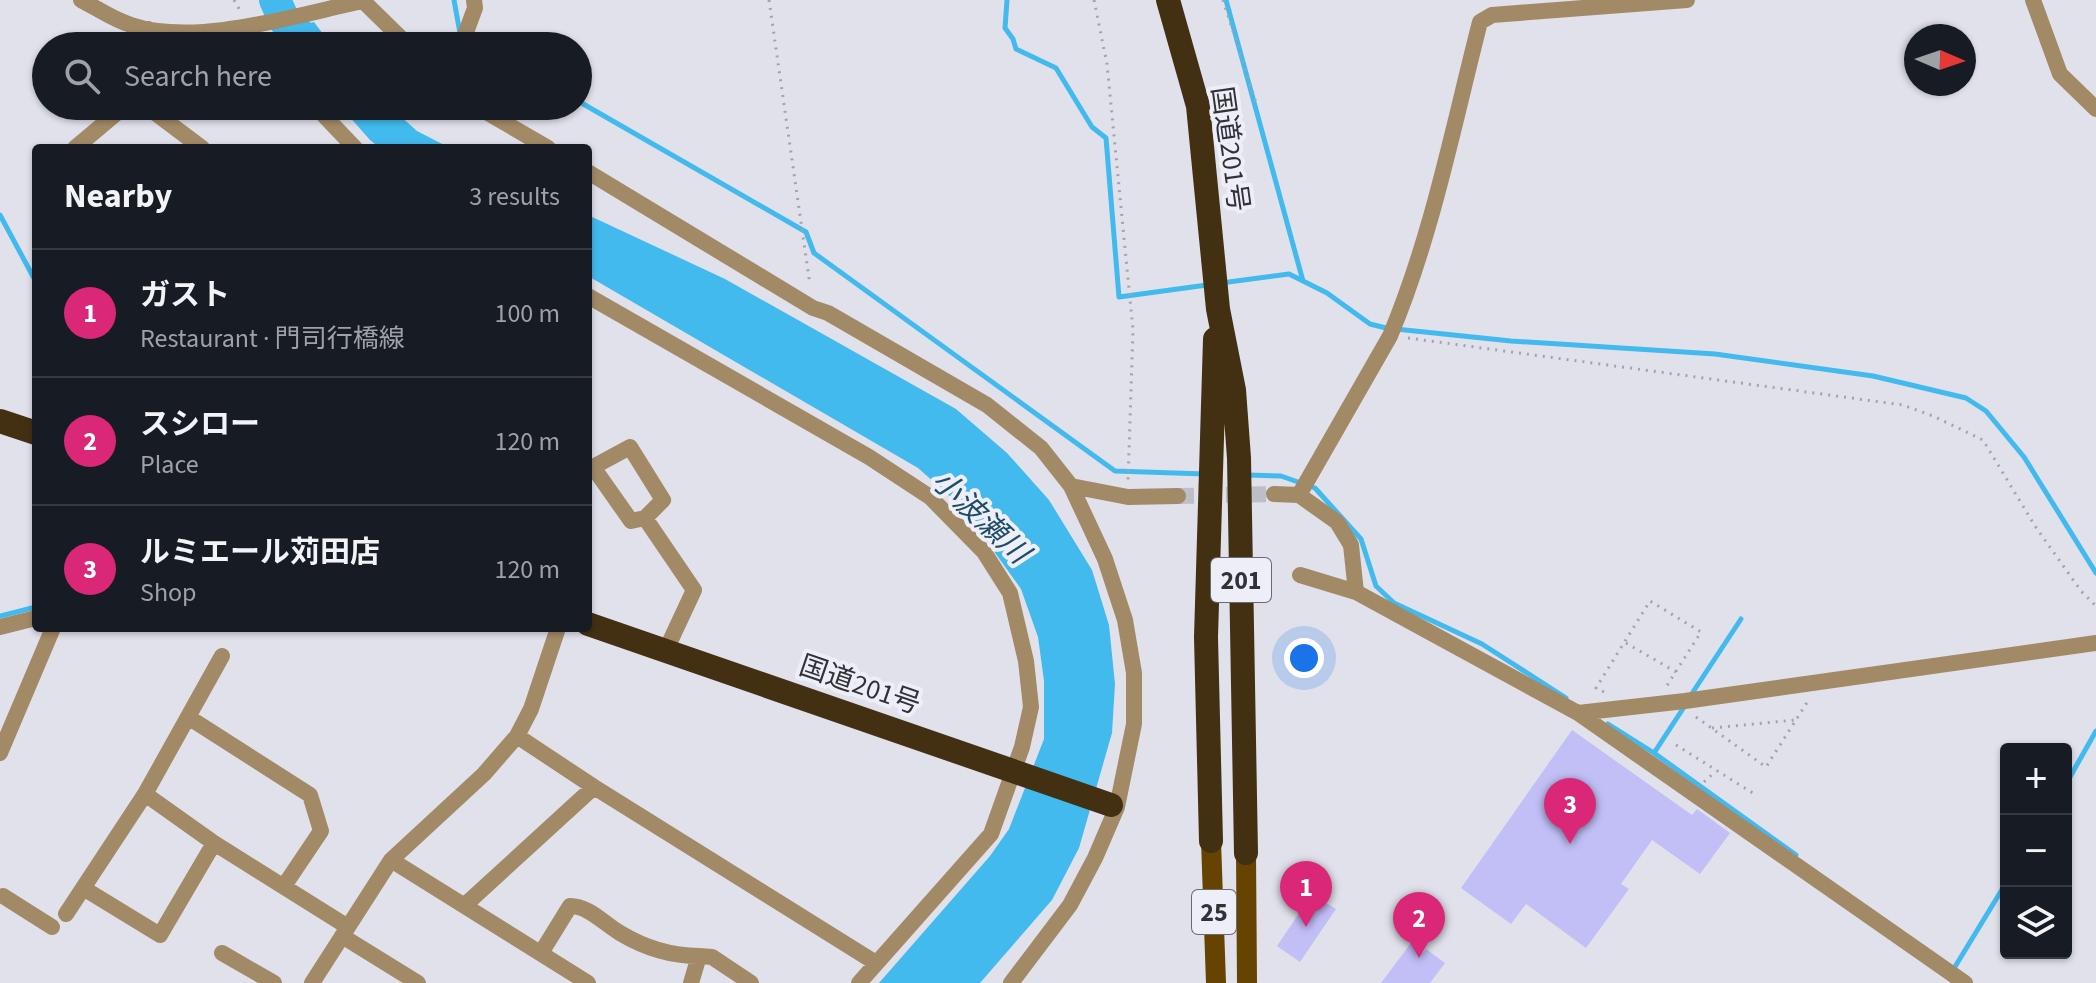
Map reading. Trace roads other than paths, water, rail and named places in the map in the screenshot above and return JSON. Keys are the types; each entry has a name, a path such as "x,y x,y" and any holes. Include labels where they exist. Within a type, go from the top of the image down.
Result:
{"highway":[{"name":"国道201号","path":"1168,0 1198,106 1218,309 1234,390 1239,458 1246,853"},
{"name":"国道201号","path":"1211,841 1206,637 1212,385 1218,309"},
{"path":"0,421 32,432"},
{"name":"国道201号","path":"592,625 1111,805"}],"main road":[{"name":"25","path":"1211,841 1216,983"},
{"name":"25","path":"1246,853 1247,983"}],"street":[{"path":"199,32 254,24 363,0 395,32"},
{"path":"466,32 475,8 474,0"},
{"path":"1299,495 1390,336 1402,309 1438,188 1480,22 1492,15 1687,0"},
{"path":"2033,0 2060,74 2096,109"},
{"path":"91,2 131,25 164,32"},
{"path":"254,24 257,32"},
{"path":"80,144 108,120"},
{"path":"165,120 197,144"},
{"path":"328,120 351,144"},
{"path":"500,120 541,144"},
{"path":"592,174 813,308 828,313 987,405 1041,448 1071,486 1105,559 1125,620 1134,673 1134,724 1117,807 1095,858 1070,905 1011,983"},
{"path":"592,298 869,457 930,497 984,552 1010,593 1026,661 1031,707 1017,771 991,834 859,983"},
{"path":"630,447 663,500 645,518 631,521 593,467 630,447"},
{"path":"1071,486 1128,497 1178,496"},
{"path":"1274,494 1299,495 1337,522 1351,545 1356,592"},
{"path":"645,518 694,590 666,650"},
{"path":"1300,575 1356,592 1578,713 1965,983"},
{"path":"0,627 32,619"},
{"path":"0,753 51,632"},
{"path":"312,983 391,860 484,774 517,736 531,709 557,632"},
{"path":"1578,713 2096,643"},
{"path":"66,914 145,794 222,656"},
{"path":"188,717 310,795 321,831 284,886"},
{"path":"517,736 876,963"},
{"path":"465,905 594,787"},
{"path":"145,794 214,843 284,886 418,983"},
{"path":"83,888 160,935 214,843"},
{"path":"391,860 588,983"},
{"path":"1,897 52,927"},
{"path":"541,953 570,906 581,906 644,946 675,956 712,957 751,983"},
{"path":"222,953 274,983"},
{"path":"691,983 699,956"}],"water":[{"path":"314,22 322,32 276,32 274,30"},
{"path":"352,120 405,120 417,131 442,144 375,144"},
{"path":"592,217 725,279 956,409 1007,453 1049,500 1092,570 1109,625 1115,684 1112,733 1079,848 1052,900 980,983 879,983 990,856 1009,829 1044,739 1044,681 1038,637 1021,589 962,507 918,468 592,278"}],"waterway":[{"name":"小波瀬川","path":"275,0 284,20 297,32"},
{"path":"454,0 460,32"},
{"path":"1007,0 1005,28 1016,49 1056,68 1092,127 1106,138 1119,297 1207,285"},
{"path":"1226,0 1303,281"},
{"path":"592,109 806,232 814,253 1115,471 1205,474"},
{"path":"0,215 32,275"},
{"path":"1221,283 1289,274 1327,293 1370,324 1386,328 1511,341 1715,354 1873,376 1966,398 1986,411 2024,457 2096,573"},
{"path":"1247,475 1281,476 1315,488 1361,539 1376,586 1394,603 1482,644 1566,698"},
{"path":"0,616 32,608"},
{"path":"1691,695 1741,619"},
{"path":"1686,704 1654,753 1796,855"},
{"path":"1608,724 1654,753"},
{"path":"2072,773 2096,731"},
{"path":"1953,970 2004,887"}],"tunnel":[{"path":"1178,496 1274,494"}],"place":[{"name":"ルミエール苅田店","path":"1570,844"},
{"name":"ガスト","path":"1306,927"},
{"name":"スシロー","path":"1419,958"}]}
